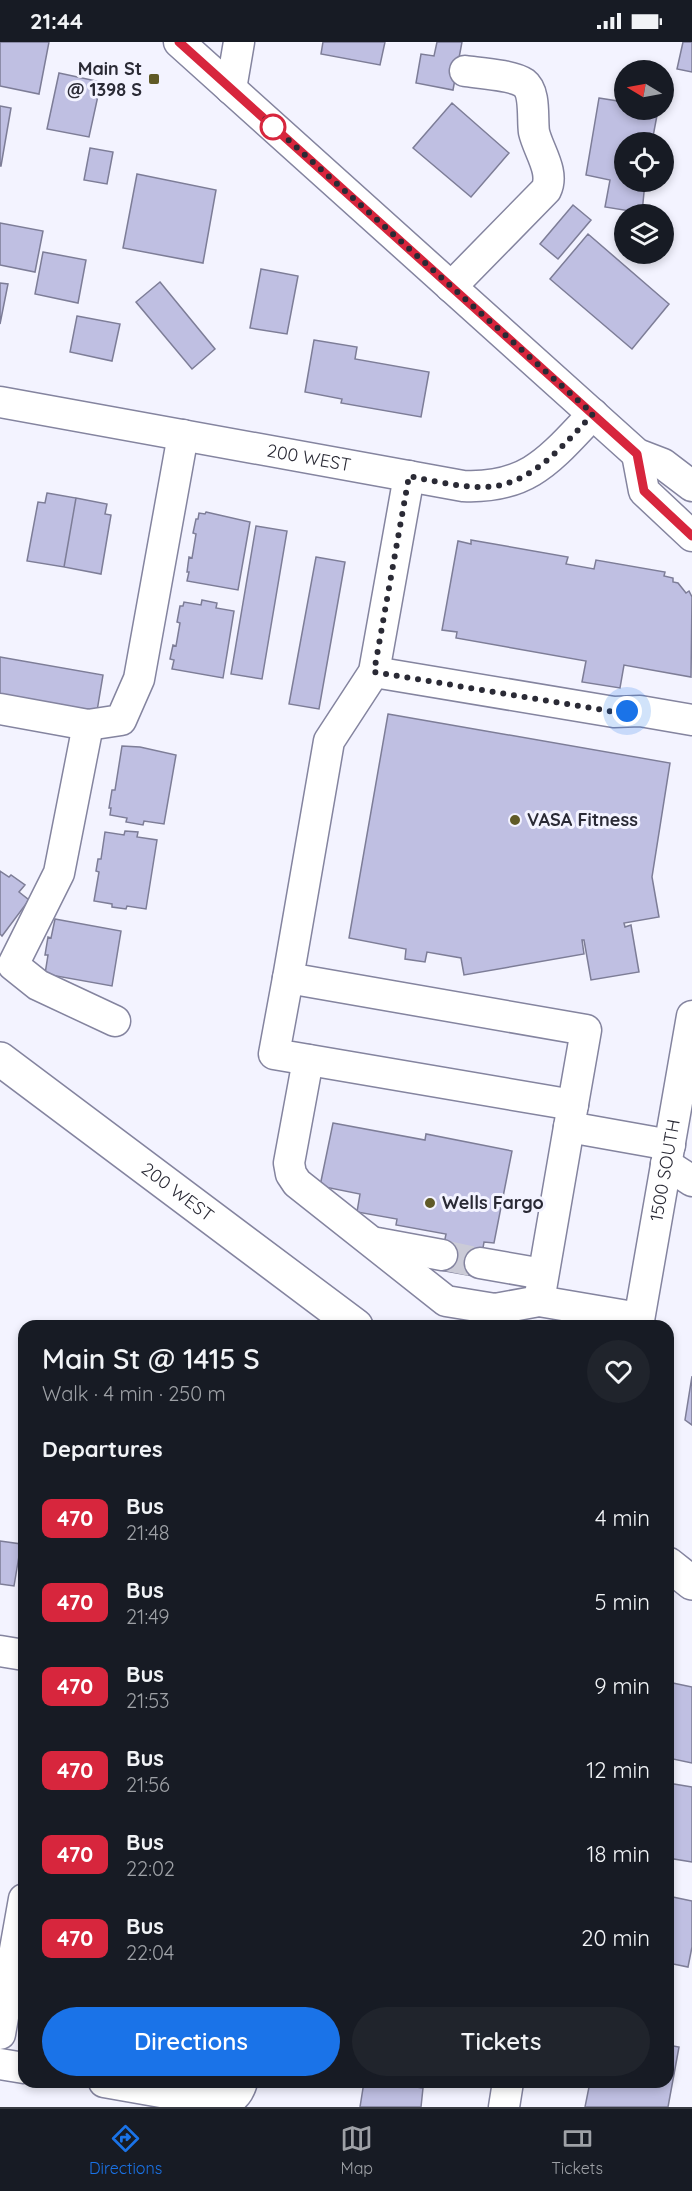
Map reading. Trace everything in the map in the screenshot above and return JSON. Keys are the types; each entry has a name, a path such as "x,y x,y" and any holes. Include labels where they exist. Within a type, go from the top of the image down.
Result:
{"main road":[{"name":"200 WEST","path":"0,1059 348,1320"},
{"path":"674,1569 692,1583"}],"street":[{"path":"179,42 637,454 663,464 692,486"},
{"path":"231,89 240,42"},
{"path":"451,287 546,190 549,183 549,174 536,139 530,92 525,84 517,79 465,70"},
{"name":"200 WEST","path":"0,402 463,486 486,488 519,479 538,468 593,414"},
{"path":"0,709 88,725 121,720 139,679 183,435"},
{"path":"637,454 644,491 692,536"},
{"path":"409,476 374,672 329,741 274,1054 571,1116 668,1154 692,1181"},
{"path":"374,672 615,712 640,711 692,720"},
{"path":"88,725 59,873 13,965 38,985 115,1021"},
{"path":"288,978 586,1030 541,1288"},
{"name":"1500 SOUTH","path":"639,1320 692,1016"},
{"path":"308,1060 289,1163 291,1174 297,1184 446,1301 478,1320"},
{"path":"371,1242 442,1256"},
{"path":"480,1263 541,1288 573,1317 613,1320"},
{"path":"446,1301 495,1309 541,1288"},
{"path":"0,1651 18,1654"},
{"path":"0,2034 18,1933"},
{"path":"0,2064 18,2067"},
{"path":"135,2088 217,2104 231,2100 241,2088"},
{"path":"504,2107 507,2088"}],"building":[{"path":"0,42 49,42 39,94 0,86"},
{"path":"323,42 385,42 380,65 321,54"},
{"path":"437,42 462,42 453,90 416,83 421,54 434,56"},
{"path":"683,42 692,42 692,72 677,69"},
{"path":"59,73 101,82 89,137 47,129"},
{"path":"599,98 614,100 614,120 656,120 654,132 614,132 614,192 644,192 643,204 614,204 614,208 605,207 610,180 586,175"},
{"path":"452,103 509,153 471,197 413,148"},
{"path":"0,106 11,108 1,166 0,166"},
{"path":"90,148 113,152 107,184 84,180"},
{"path":"137,174 216,190 203,263 123,248"},
{"path":"573,205 591,220 558,259 540,244"},
{"path":"0,223 43,231 35,272 0,265"},
{"path":"588,234 614,256 614,264 623,264 669,304 632,349 550,279"},
{"path":"43,252 86,260 78,303 35,294"},
{"path":"261,269 298,276 287,334 250,328"},
{"path":"160,282 215,349 192,369 136,302"},
{"path":"0,283 8,284 0,324"},
{"path":"77,316 120,324 112,361 70,352"},
{"path":"314,340 357,347 355,359 429,372 421,417 341,403 342,399 305,392"},
{"path":"47,493 76,498 64,567 27,561 38,502 45,503"},
{"path":"76,498 107,504 105,514 111,515 101,574 64,567"},
{"path":"206,512 250,522 238,590 187,581 189,557 192,558 196,534 193,533 196,519 199,513 205,514"},
{"path":"256,526 287,531 262,679 231,674"},
{"path":"471,540 568,557 566,564 594,569 596,560 665,572 664,576 673,578 673,582 678,583 686,593 689,591 692,597 691,677 624,665 620,688 582,682 586,661 456,638 457,632 442,630 458,541 471,544"},
{"path":"316,557 345,562 319,709 289,704"},
{"path":"202,600 217,603 216,608 234,611 223,678 172,669 174,660 170,659 173,645 176,646 180,606 183,606 184,602 201,605"},
{"path":"0,657 103,675 97,711 0,695"},
{"name":"VASA Fitness","path":"388,714 670,763 652,877 659,917 624,923 625,927 631,925 639,972 591,980 584,940 582,940 584,954 464,975 461,958 427,952 425,962 405,959 406,949 349,938"},
{"path":"122,746 140,747 176,755 164,824 144,821 143,825 126,822 127,818 110,815 112,790 115,790"},
{"path":"125,831 138,832 137,837 157,840 146,909 127,906 126,909 112,907 112,904 94,901 99,872 96,871 98,859 101,859 105,832 124,835"},
{"path":"0,871 9,877 11,875 25,885 19,892 29,900 2,936 0,934"},
{"path":"55,919 121,931 112,986 45,974 48,937 51,938"},
{"name":"Wells Fargo","path":"333,1123 425,1140 426,1134 512,1151 494,1243 484,1242 478,1277 439,1270 446,1234 396,1225 397,1219 357,1212 360,1194 320,1186"},
{"path":"692,1376 692,1425 685,1420"},
{"path":"0,1541 18,1544 14,1586 0,1584"},
{"path":"674,1683 692,1687 692,1763 674,1759"},
{"path":"674,1784 692,1787 692,1862 674,1859"},
{"path":"674,1897 692,1901 692,1947 688,1967 674,1964"},
{"path":"674,2046 679,2047 674,2074"},
{"path":"363,2088 423,2088 421,2107 360,2107"},
{"path":"589,2088 671,2088 668,2107 585,2107"}],"tunnel":[{"path":"442,1255 480,1263"}],"bus line":[{"name":"470","path":"179,42 637,454 644,491 692,536"}],"place":[{"name":"Main St @ 1398 S","path":"154,79"},
{"name":"VASA Fitness","path":"515,820"},
{"name":"Wells Fargo","path":"430,1203"}],"route":[{"path":"273,127 265,119 593,414 538,468 519,479 486,488 409,476 374,672 615,712 627,711"}]}
